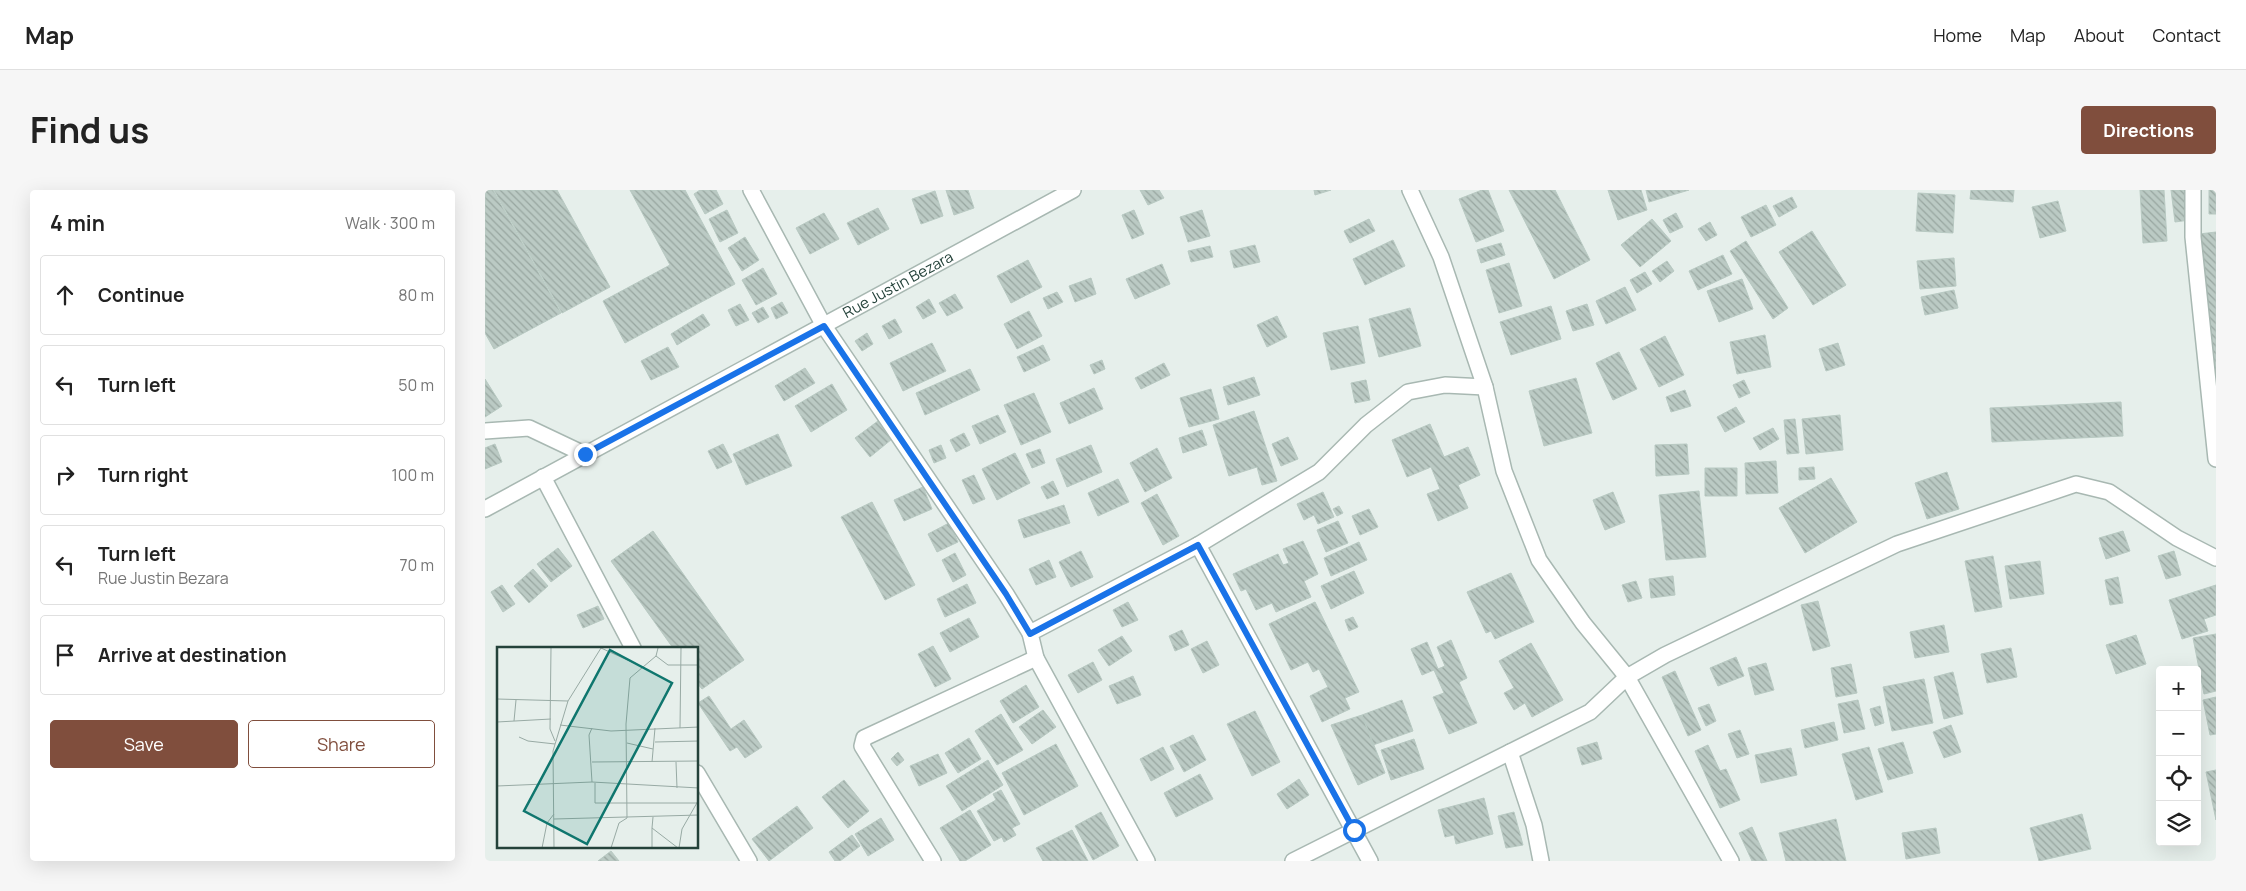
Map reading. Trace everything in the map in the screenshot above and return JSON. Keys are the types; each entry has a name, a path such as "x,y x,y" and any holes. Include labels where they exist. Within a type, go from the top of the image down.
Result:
{"street":[{"path":"751,190 824,326 1006,594 1030,634 1036,658 1147,861"},
{"name":"Rue Justin Bezara","path":"485,509 1073,190"},
{"path":"1410,190 1441,257 1485,387 1505,471 1539,560 1583,623 1627,677 1731,861"},
{"path":"2193,190 2193,237 2216,459"},
{"path":"1030,634 1198,545 1319,472 1366,424 1408,392 1445,385 1485,387"},
{"path":"485,431 529,428 585,454"},
{"path":"543,478 632,647"},
{"path":"1293,861 1590,712 1627,677 1665,655 1897,544 2077,484 2109,492 2177,538 2216,558"},
{"path":"1198,545 1370,861"},
{"path":"933,861 862,746 864,738 1036,658"},
{"path":"1510,752 1534,825 1541,861"},
{"path":"699,776 749,861"}],"building":[{"path":"485,190 493,190 561,313 494,349 485,333"},
{"path":"494,190 557,190 610,287 562,313"},
{"path":"630,190 685,190 735,284 625,343 603,301 670,265"},
{"path":"700,190 716,190 723,204 705,214 694,194"},
{"path":"946,190 968,190 974,208 954,215"},
{"path":"1140,190 1159,190 1164,198 1148,205"},
{"path":"1314,190 1331,190 1315,195"},
{"path":"1482,190 1488,190 1504,231 1476,242 1459,199"},
{"path":"1509,190 1555,190 1590,260 1554,279"},
{"path":"1608,190 1641,190 1647,210 1618,220"},
{"path":"1646,190 1689,190 1649,202"},
{"path":"1971,190 2014,190 2013,202 1970,199"},
{"path":"2140,190 2164,190 2167,241 2143,243"},
{"path":"2171,190 2188,190 2190,220 2175,222"},
{"path":"2209,190 2216,190 2216,214 2209,214"},
{"path":"935,191 943,216 921,224 912,199"},
{"path":"1918,193 1955,195 1953,233 1916,231"},
{"path":"1792,197 1797,207 1779,217 1773,206"},
{"path":"2058,201 2066,231 2040,238 2032,207"},
{"path":"1766,205 1776,225 1751,237 1741,217"},
{"path":"878,208 889,229 858,245 847,223"},
{"path":"727,210 738,233 720,242 709,219"},
{"path":"1134,210 1144,234 1132,239 1122,215"},
{"path":"1202,210 1210,236 1188,242 1180,217"},
{"path":"824,213 839,239 810,254 796,228"},
{"path":"1676,213 1683,227 1670,233 1663,220"},
{"path":"1369,219 1375,231 1350,243 1344,231"},
{"path":"1652,219 1671,241 1640,267 1621,245"},
{"path":"1710,222 1717,235 1706,241 1698,229"},
{"path":"1812,231 1846,285 1813,305 1779,252"},
{"path":"2216,232 2216,371 2209,372 2199,234"},
{"path":"745,237 759,260 742,271 728,248"},
{"path":"1393,240 1405,266 1365,285 1353,259"},
{"path":"1746,241 1788,308 1773,319 1730,251"},
{"path":"1501,243 1505,255 1481,263 1477,250"},
{"path":"1255,245 1260,262 1234,268 1230,251"},
{"path":"1210,246 1213,257 1191,262 1188,251"},
{"path":"1723,255 1732,274 1698,290 1689,271"},
{"path":"1954,258 1956,286 1920,289 1917,261"},
{"path":"1028,260 1042,287 1011,303 997,276"},
{"path":"1667,261 1674,271 1660,282 1652,271"},
{"path":"1509,263 1522,306 1499,313 1486,270"},
{"path":"1162,264 1170,284 1135,299 1126,279"},
{"path":"763,268 777,294 756,305 742,280"},
{"path":"1645,272 1652,284 1637,293 1630,280"},
{"path":"1091,278 1096,294 1075,302 1069,286"},
{"path":"1742,279 1753,309 1719,322 1707,291"},
{"path":"1625,287 1636,310 1606,324 1596,301"},
{"path":"1954,290 1958,308 1925,315 1921,297"},
{"path":"1057,292 1063,302 1048,309 1043,298"},
{"path":"955,294 963,308 947,316 939,303"},
{"path":"929,299 936,312 923,319 916,307"},
{"path":"782,302 788,313 776,319 771,308"},
{"path":"740,304 749,320 736,326 728,310"},
{"path":"1587,304 1594,325 1573,331 1566,311"},
{"path":"1551,306 1561,339 1511,355 1500,322"},
{"path":"763,307 769,317 758,323 752,313"},
{"path":"1410,308 1421,346 1379,357 1369,319"},
{"path":"1029,311 1042,336 1017,349 1004,324"},
{"path":"703,314 710,325 677,345 671,334"},
{"path":"1277,316 1287,337 1267,347 1257,325"},
{"path":"895,319 902,332 889,339 882,326"},
{"path":"1358,326 1365,363 1331,370 1323,333"},
{"path":"867,333 873,344 862,351 855,341"},
{"path":"1765,335 1771,367 1737,374 1730,342"},
{"path":"1665,336 1684,375 1659,387 1640,349"},
{"path":"932,343 946,371 903,391 890,363"},
{"path":"1838,343 1845,365 1826,371 1819,349"},
{"path":"1043,345 1050,360 1024,372 1017,357"},
{"path":"668,347 679,367 651,380 641,361"},
{"path":"1619,352 1637,389 1613,400 1596,363"},
{"path":"1102,360 1105,369 1094,374 1090,365"},
{"path":"1164,363 1170,375 1141,389 1135,378"},
{"path":"805,368 815,383 784,401 775,386"},
{"path":"970,369 980,390 925,415 916,393"},
{"path":"1254,377 1260,395 1228,405 1223,387"},
{"path":"1576,378 1592,433 1544,446 1529,391"},
{"path":"485,379 502,406 485,417"},
{"path":"1366,380 1370,400 1355,403 1351,383"},
{"path":"1744,380 1750,393 1739,398 1733,385"},
{"path":"832,384 847,410 811,432 795,406"},
{"path":"1094,388 1103,409 1069,424 1060,403"},
{"path":"1211,389 1219,419 1189,427 1180,398"},
{"path":"1685,390 1691,406 1671,412 1666,397"},
{"path":"1034,393 1051,432 1021,445 1004,405"},
{"path":"2121,402 2123,436 1992,442 1990,408"},
{"path":"1736,407 1745,422 1725,432 1717,417"},
{"path":"1254,411 1277,481 1262,485 1257,467 1229,476 1213,425"},
{"path":"998,415 1006,432 980,444 972,426"},
{"path":"1840,415 1843,450 1806,454 1802,419"},
{"path":"1795,419 1799,453 1787,454 1784,420"},
{"path":"878,421 892,439 870,457 855,438"},
{"path":"1430,424 1444,457 1468,447 1480,475 1458,485 1468,508 1438,521 1427,494 1440,489 1431,467 1407,477 1392,440"},
{"path":"1773,428 1779,439 1760,450 1753,438"},
{"path":"1202,430 1207,445 1183,453 1179,438"},
{"path":"964,433 970,445 956,452 950,440"},
{"path":"778,434 792,466 746,485 733,454"},
{"path":"1288,437 1298,459 1281,466 1272,444"},
{"path":"495,444 502,462 485,469 485,448"},
{"path":"723,444 732,462 717,469 708,451"},
{"path":"1687,444 1689,474 1656,476 1655,445"},
{"path":"941,445 946,458 934,463 929,450"},
{"path":"1091,445 1102,472 1067,487 1056,459"},
{"path":"1157,448 1172,478 1145,492 1130,463"},
{"path":"1040,449 1045,463 1032,468 1026,454"},
{"path":"1015,453 1030,483 997,500 982,469"},
{"path":"1776,461 1778,493 1746,494 1745,463"},
{"path":"1814,467 1815,479 1799,480 1799,468"},
{"path":"1705,468 1737,468 1737,496 1705,496"},
{"path":"1947,472 1959,509 1927,519 1915,483"},
{"path":"974,475 985,499 973,504 962,480"},
{"path":"1831,478 1857,522 1805,553 1779,508"},
{"path":"1118,479 1129,502 1098,516 1088,493"},
{"path":"1053,481 1059,494 1047,499 1041,487"},
{"path":"923,487 932,509 904,521 894,500"},
{"path":"1699,491 1706,557 1666,560 1659,495"},
{"path":"1323,492 1334,517 1318,524 1314,515 1304,520 1297,504"},
{"path":"1613,492 1625,522 1605,530 1593,500"},
{"path":"1157,494 1179,536 1163,545 1141,503"},
{"path":"872,502 915,585 885,600 841,517"},
{"path":"1064,505 1070,523 1024,538 1018,520"},
{"path":"1339,506 1343,513 1337,516 1333,509"},
{"path":"1369,509 1378,527 1360,535 1352,516"},
{"path":"1338,521 1348,543 1326,552 1317,530"},
{"path":"949,523 958,542 937,552 928,534"},
{"path":"653,531 744,660 702,689 699,685 699,647 672,647 611,561"},
{"path":"2123,531 2130,551 2106,559 2099,538"},
{"path":"1303,541 1318,574 1304,581 1311,597 1276,612 1272,603 1256,610 1246,589 1241,591 1233,574 1278,554 1283,565 1289,563 1283,549"},
{"path":"1359,542 1367,560 1331,576 1324,558"},
{"path":"558,548 572,566 551,582 537,564"},
{"path":"1081,551 1093,577 1071,587 1059,562"},
{"path":"2174,551 2181,575 2166,579 2158,556"},
{"path":"955,553 966,575 953,582 942,560"},
{"path":"1993,556 2002,607 1975,612 1965,561"},
{"path":"1049,560 1056,577 1036,585 1029,569"},
{"path":"2040,561 2044,594 2010,599 2005,566"},
{"path":"533,569 548,586 529,603 514,586"},
{"path":"1354,571 1364,593 1331,609 1321,586"},
{"path":"1511,573 1534,622 1495,639 1491,631 1486,633 1467,592"},
{"path":"1673,576 1675,595 1651,598 1649,579"},
{"path":"2118,577 2123,603 2110,605 2105,580"},
{"path":"1636,581 1642,598 1628,602 1622,585"},
{"path":"967,584 976,603 945,617 937,599"},
{"path":"502,585 515,604 503,612 491,592"},
{"path":"2216,585 2216,615 2204,619 2208,631 2182,639 2169,600"},
{"path":"1818,601 1830,646 1813,651 1801,605"},
{"path":"1128,602 1138,620 1122,627 1113,610"},
{"path":"1315,602 1359,692 1345,698 1350,709 1322,722 1310,696 1328,687 1319,669 1313,672 1308,662 1291,670 1269,624"},
{"path":"598,606 604,619 583,628 577,615"},
{"path":"1353,617 1358,627 1349,631 1345,620"},
{"path":"969,618 979,637 950,652 940,633"},
{"path":"1944,625 1949,652 1915,658 1910,632"},
{"path":"1182,630 1189,645 1175,651 1169,636"},
{"path":"2216,634 2216,691 2204,694 2201,666 2198,666 2193,638"},
{"path":"2136,635 2146,664 2116,674 2106,645"},
{"path":"1122,636 1132,651 1109,666 1098,650"},
{"path":"1451,640 1467,678 1459,682 1477,723 1449,734 1433,697 1444,693 1434,670 1422,675 1411,649 1427,642 1438,669 1445,666 1437,647"},
{"path":"1207,641 1219,665 1203,673 1191,649"},
{"path":"1531,643 1563,700 1532,717 1525,703 1514,710 1504,693 1514,688 1499,661"},
{"path":"933,646 951,679 935,687 918,654"},
{"path":"2011,648 2017,677 1987,683 1981,654"},
{"path":"1736,657 1744,676 1718,686 1710,668"},
{"path":"1093,662 1102,680 1078,693 1068,675"},
{"path":"1766,663 1774,690 1755,695 1748,668"},
{"path":"1851,664 1857,693 1836,697 1831,668"},
{"path":"1675,671 1701,730 1688,736 1662,677"},
{"path":"1953,672 1963,714 1944,719 1934,677"},
{"path":"1133,676 1141,695 1117,704 1109,686"},
{"path":"1924,679 1933,723 1892,731 1883,687"},
{"path":"1026,685 1039,707 1013,723 1000,701"},
{"path":"709,696 731,729 744,720 762,747 745,758 737,747 730,751 699,702"},
{"path":"2216,697 2216,734 2210,735 2203,700"},
{"path":"1402,700 1413,731 1373,745 1362,715"},
{"path":"1858,700 1865,729 1844,733 1838,704"},
{"path":"1709,704 1716,721 1706,726 1698,708"},
{"path":"1880,706 1884,723 1875,726 1870,709"},
{"path":"1043,710 1056,727 1032,744 1019,727"},
{"path":"1255,711 1280,762 1252,776 1227,724"},
{"path":"1001,714 1023,750 997,765 975,731"},
{"path":"1362,715 1385,773 1358,785 1331,725"},
{"path":"1834,722 1838,740 1805,748 1801,730"},
{"path":"1951,725 1961,752 1944,758 1933,732"},
{"path":"1740,730 1749,754 1737,758 1728,734"},
{"path":"1193,735 1206,760 1184,772 1170,746"},
{"path":"969,738 981,759 958,773 945,753"},
{"path":"1414,739 1424,769 1391,780 1381,750"},
{"path":"1597,742 1602,759 1582,765 1577,748"},
{"path":"1903,742 1913,773 1888,780 1878,749"},
{"path":"1056,744 1078,786 1024,815 1002,773"},
{"path":"1708,745 1720,771 1726,769 1740,800 1720,808 1695,751"},
{"path":"1163,747 1174,769 1151,781 1140,759"},
{"path":"1869,747 1883,792 1856,800 1842,754"},
{"path":"1791,748 1797,775 1761,783 1755,755"},
{"path":"898,752 904,760 897,766 891,759"},
{"path":"938,754 947,773 919,786 910,766"},
{"path":"988,760 1003,785 962,811 946,786"},
{"path":"2216,770 2216,820 2206,772"},
{"path":"1200,774 1213,799 1176,817 1164,793"},
{"path":"1299,779 1309,795 1287,809 1277,794"},
{"path":"844,780 869,811 848,828 822,797"},
{"path":"1001,790 1020,824 1012,828 1016,835 1004,842 1002,837 994,841 977,811 996,800 993,794"},
{"path":"1484,798 1493,834 1456,844 1454,835 1445,837 1438,810"},
{"path":"797,806 813,828 769,861 752,839"},
{"path":"970,810 991,845 965,861 960,861 940,828"},
{"path":"1101,812 1119,846 1093,860 1075,826"},
{"path":"1514,812 1523,845 1506,848 1498,816"},
{"path":"2082,814 2091,849 2039,861 2030,828"},
{"path":"881,818 894,840 868,856 855,834"},
{"path":"1836,819 1846,861 1786,861 1779,833"},
{"path":"1752,827 1767,861 1752,861 1739,833"},
{"path":"1936,828 1940,853 1906,859 1902,833"},
{"path":"1072,830 1088,861 1043,861 1036,848"},
{"path":"852,835 860,846 840,861 835,861 829,852"},
{"path":"611,851 619,861 598,861"}],"route":[{"path":"585,454 824,326 1006,594 1030,634 1198,545 1354,830"}]}
